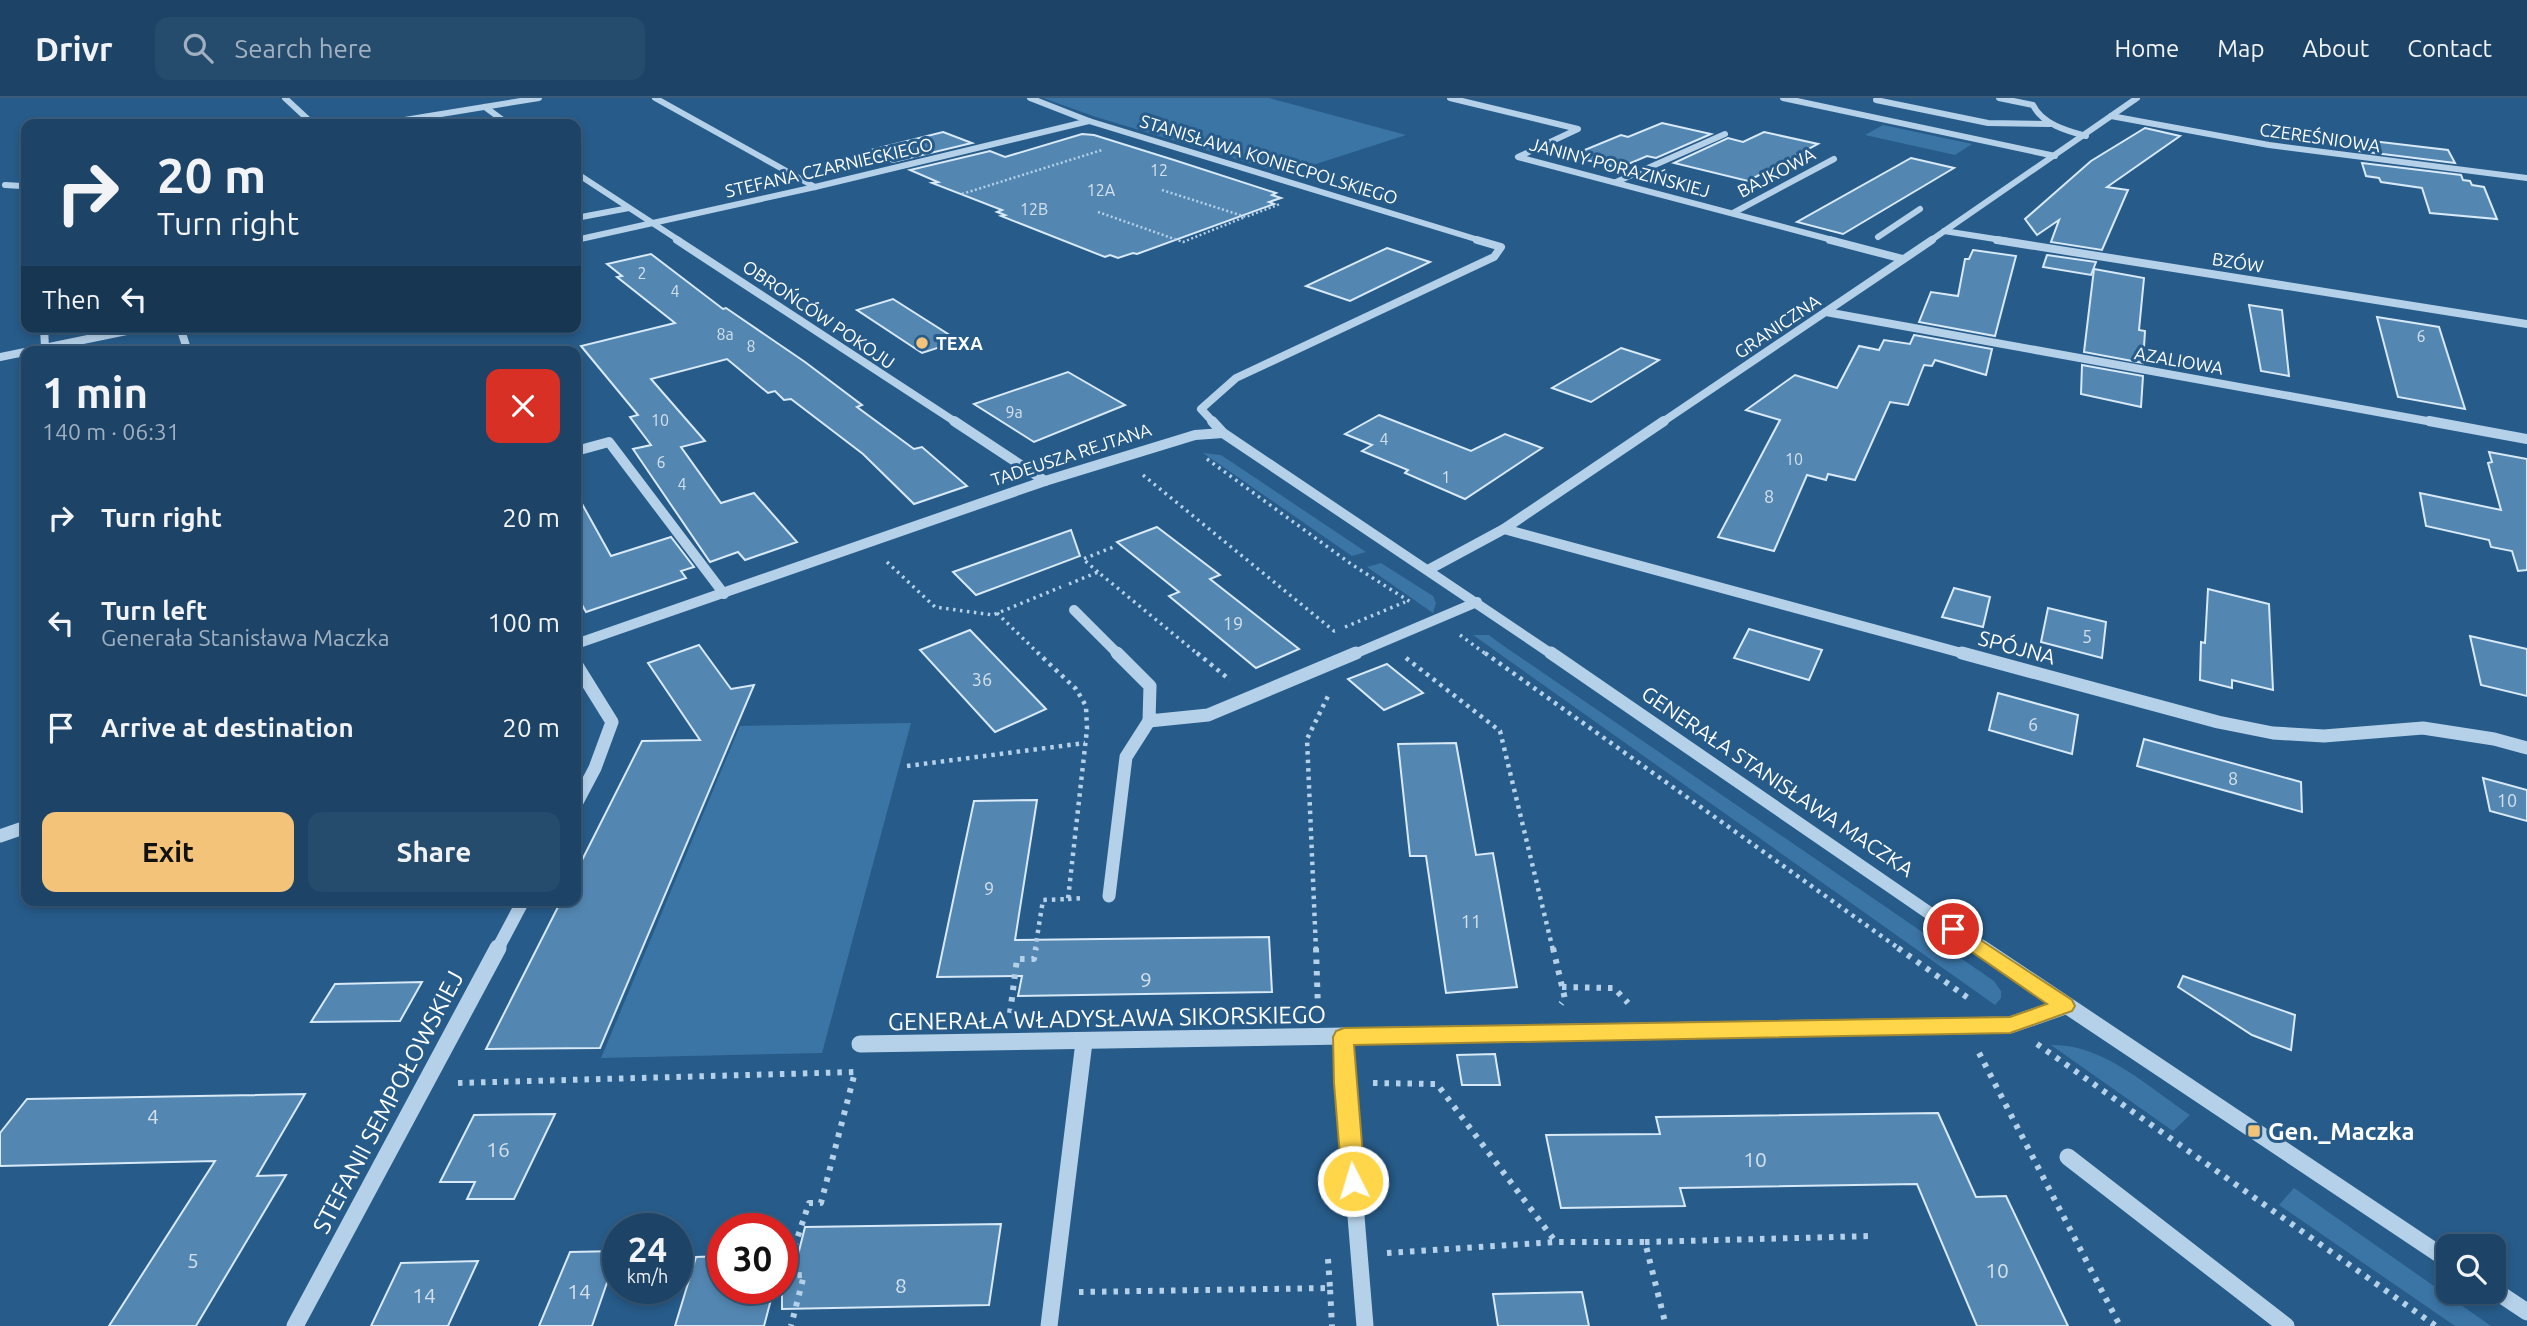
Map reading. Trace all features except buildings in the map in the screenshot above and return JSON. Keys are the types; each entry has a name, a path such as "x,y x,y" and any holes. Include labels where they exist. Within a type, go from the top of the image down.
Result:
{"street":[{"path":"285,98 308,119"},
{"path":"411,119 539,98"},
{"path":"656,98 815,187"},
{"name":"STANISŁAWA KONIECPOLSKIEGO","path":"1030,98 1089,121 1501,247 1494,257 1236,377 1201,409 1223,433"},
{"name":"JANINY PORAZIŃSKIEJ","path":"1450,98 1578,130 1518,157 1903,259"},
{"path":"1783,98 2055,156"},
{"path":"1999,98 2032,105 2057,130 2086,136"},
{"name":"GRANICZNA","path":"1428,570 1504,529 2086,136 2137,98"},
{"path":"1876,100 1988,123 2050,124"},
{"path":"485,107 501,119"},
{"name":"CZEREŚNIOWA","path":"2111,116 2269,145 2527,178"},
{"name":"STEFANA CZARNIECKIEGO","path":"581,239 815,187 1089,121"},
{"path":"1616,182 1725,134"},
{"name":"BAJKOWA","path":"1733,213 1833,159"},
{"name":"OBROŃCÓW POKOJU","path":"581,176 656,223 916,399 1045,481"},
{"path":"2,184 21,182"},
{"path":"2,184 21,186"},
{"path":"581,217 629,208"},
{"path":"1878,237 1920,209"},
{"name":"BZÓW","path":"1944,231 2527,324"},
{"name":"AZALIOWA","path":"1826,312 2527,439"},
{"path":"55,346 117,333"},
{"path":"0,357 21,353"},
{"name":"TADEUSZA REJTANA","path":"581,642 1045,481 1195,435 1223,433"},
{"name":"GENERAŁA STANISŁAWA MACZKA","path":"1223,433 1477,602 2065,1006 2436,1252"},
{"path":"581,450 609,442 724,594"},
{"name":"SPÓJNA","path":"1504,529 2218,722 2273,733 2325,736 2423,728 2494,739 2527,748"},
{"path":"1149,721 1208,715 1477,602"},
{"path":"1074,610 1150,686 1149,721 1126,757 1109,896"},
{"path":"581,672 612,722 595,768 581,795"},
{"path":"0,836 21,829"},
{"name":"STEFANII SEMPOŁOWSKIEJ","path":"295,1326 520,906"},
{"name":"GENERAŁA WŁADYSŁAWA SIKORSKIEGO","path":"860,1044 2010,1025 2065,1006"},
{"path":"1344,1037 1345,1083 1365,1326"},
{"path":"1049,1326 1084,1042"},
{"path":"2068,1157 2287,1326"},
{"path":"2506,1298 2527,1312"}],"path":[{"path":"962,194 1107,149"},
{"path":"1162,190 1246,217"},
{"path":"1098,212 1183,242 1282,203"},
{"path":"1119,457 1334,631 1408,601"},
{"path":"1272,507 1438,620 1761,852 2436,1326"},
{"path":"1098,572 1083,559 1116,546"},
{"path":"997,613 1076,689 1086,706 1085,743 1068,898 1043,900 1034,959 1017,959 1009,1024"},
{"path":"1398,657 1420,667 1500,731 1565,999 1556,1011"},
{"path":"1316,1038 1318,1018 1307,739 1332,685"},
{"path":"906,766 1085,743"},
{"path":"1965,1026 2120,1326"},
{"path":"425,1084 855,1072 821,1203 808,1203 788,1266 786,1276 804,1275 791,1326"},
{"path":"1345,1083 1437,1084 1556,1242"},
{"path":"1053,1292 1330,1288 1360,1255 1556,1242 1872,1236"},
{"path":"1645,1241 1666,1326"},
{"path":"1328,1247 1332,1326"}],"shaded area":[{"path":"1043,98 1269,98 1406,135 1285,174 1096,117"},
{"path":"1883,125 1972,144 1955,155 1865,135"},
{"path":"1203,453 1221,455 1366,552 1352,556"},
{"path":"1381,563 1433,596 1436,603 1433,613 1367,567"},
{"path":"1473,635 1489,635 1994,981 2001,991 2001,998 1995,1005"},
{"path":"911,723 822,1053 601,1058 740,726"},
{"path":"2051,1045 2070,1047 2107,1059 2142,1080 2190,1115 2173,1131"},
{"path":"2294,1188 2436,1287 2436,1304 2460,1304 2491,1326 2455,1326 2279,1205"}],"place":[{"name":"TEXA","path":"922,343"},
{"name":"Gen._Maczka","path":"2254,1131"}],"route":[{"path":"1353,1181 1344,1037 2010,1025 2065,1006 1953,929"}]}
